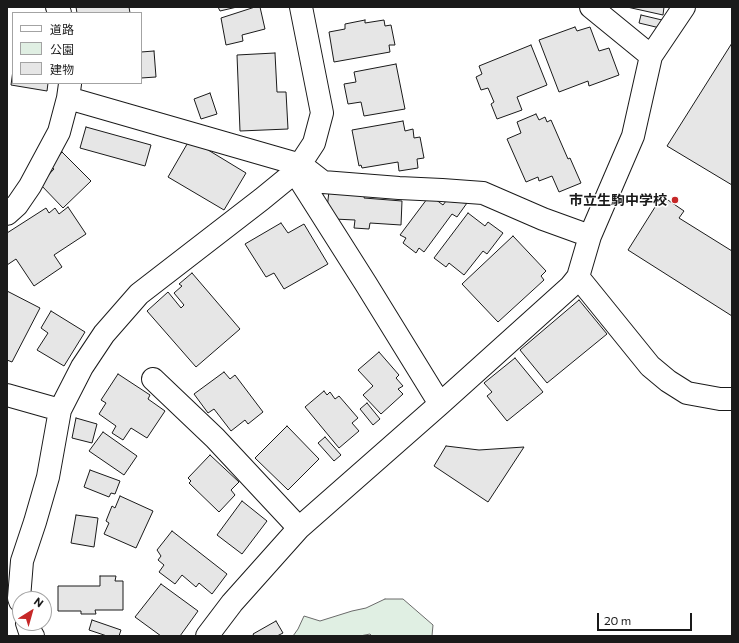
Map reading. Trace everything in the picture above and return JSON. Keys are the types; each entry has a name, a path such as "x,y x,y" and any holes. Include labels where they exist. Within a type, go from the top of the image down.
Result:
{"street":[{"path":"16,591 22,560 48,477 60,410 82,367 104,334 139,294 255,204 298,168 314,143 322,113 301,7"},
{"path":"207,636 232,603 299,528 440,404 570,287 578,278 590,236 633,136 651,56 684,7"},
{"path":"600,10 651,56"},
{"path":"7,214 17,205 30,186 59,132 69,90 298,168 323,182 483,193 543,219 590,236"},
{"path":"298,168 366,284 440,404"},
{"path":"578,278 650,366 668,381 687,393 720,399 732,399"},
{"path":"153,379 216,438 299,528"},
{"path":"7,395 60,410"}],"green space":[{"path":"385,599 403,599 433,625 432,636 372,636 370,634 360,636 293,636 304,616 320,621 366,608"}],"building":[{"path":"76,7 129,7 130,12 77,12"},
{"path":"218,7 237,7 220,11"},
{"path":"255,7 260,7 265,29 242,35 243,41 226,45 221,18"},
{"path":"627,7 664,7 663,15"},
{"path":"641,15 662,20 660,28 639,23"},
{"path":"365,20 365,23 384,20 385,26 391,25 395,45 389,45 390,52 334,62 329,32 345,29 345,24"},
{"path":"575,27 577,31 590,27 599,51 609,48 619,75 589,86 588,81 559,92 539,40"},
{"path":"732,43 732,185 667,146"},
{"path":"531,45 547,85 517,97 522,110 497,119 491,104 494,102 488,88 481,90 476,77 482,74 479,66"},
{"path":"154,51 156,77 142,78 142,52"},
{"path":"275,53 277,92 286,92 288,129 240,131 237,55"},
{"path":"396,64 405,109 364,116 361,102 348,104 344,84 356,82 354,72"},
{"path":"12,78 12,84 48,84 47,91 11,85"},
{"path":"210,93 217,114 201,119 194,99"},
{"path":"536,114 539,120 545,117 547,122 551,120 568,159 570,158 581,183 559,192 552,176 539,181 538,177 526,182 507,139 521,133 517,122"},
{"path":"403,121 405,131 413,129 414,138 420,137 424,158 417,159 418,168 399,171 398,162 362,168 361,165 359,166 352,130"},
{"path":"86,127 151,145 145,166 80,148"},
{"path":"190,139 246,173 224,210 168,177"},
{"path":"62,152 91,181 63,208 40,184 54,169 50,166"},
{"path":"329,191 365,194 364,198 402,201 401,225 370,223 369,229 354,228 355,220 334,219 327,209"},
{"path":"662,196 684,211 679,218 732,251 732,316 628,250"},
{"path":"427,199 435,199 443,205 446,201 467,203 457,217 452,214 424,252 419,248 416,253 403,243 406,238 400,235"},
{"path":"68,207 86,234 54,255 62,267 34,286 16,259 7,265 7,233 46,208 49,213 55,208 59,214"},
{"path":"468,213 485,226 488,222 503,233 487,254 483,251 464,275 449,263 446,267 434,258"},
{"path":"281,223 288,233 304,224 328,264 284,289 274,273 266,277 245,244"},
{"path":"513,236 546,271 541,276 544,280 498,322 462,284"},
{"path":"192,273 240,329 196,367 147,311 168,292 181,308 184,305 174,293 182,286 179,284"},
{"path":"7,291 40,308 12,362 7,360"},
{"path":"579,300 607,334 547,383 520,350"},
{"path":"51,311 85,332 64,366 37,350 48,333 41,328"},
{"path":"379,352 399,375 396,378 403,386 398,389 403,394 381,414 363,395 373,386 358,370"},
{"path":"515,358 543,392 507,421 487,396 492,392 484,383"},
{"path":"224,372 230,379 235,375 263,412 248,424 245,420 231,431 214,409 208,413 194,394"},
{"path":"118,374 150,395 148,399 165,411 147,438 131,428 123,440 112,433 116,426 99,414 106,403 101,400"},
{"path":"324,391 327,395 330,392 335,399 339,396 358,418 352,423 359,431 339,448 305,407"},
{"path":"367,403 380,419 373,425 360,409"},
{"path":"76,418 97,424 92,443 72,438"},
{"path":"287,426 319,459 288,490 255,458"},
{"path":"103,432 137,456 124,475 89,451"},
{"path":"325,437 341,455 334,461 318,443"},
{"path":"446,446 479,450 524,447 488,502 434,466"},
{"path":"210,455 239,482 231,490 235,495 219,512 189,483 191,481 188,478"},
{"path":"90,470 120,481 115,494 111,493 109,497 84,487"},
{"path":"120,496 153,511 136,548 104,534 109,523 106,521 112,506 115,508"},
{"path":"242,501 267,521 242,554 217,535"},
{"path":"76,515 98,518 94,547 71,543"},
{"path":"172,531 227,574 212,594 199,583 196,587 182,575 175,584 159,572 164,565 158,560 161,556 157,550"},
{"path":"100,576 116,576 115,581 123,581 123,610 95,610 96,614 81,614 81,611 58,611 58,586 100,586"},
{"path":"161,584 198,611 180,636 161,636 135,617"},
{"path":"92,620 121,630 119,636 107,636 89,630"},
{"path":"276,621 283,633 277,636 254,636 253,634"}],"place":[{"name":"市立生駒中学校","path":"675,200"}]}
